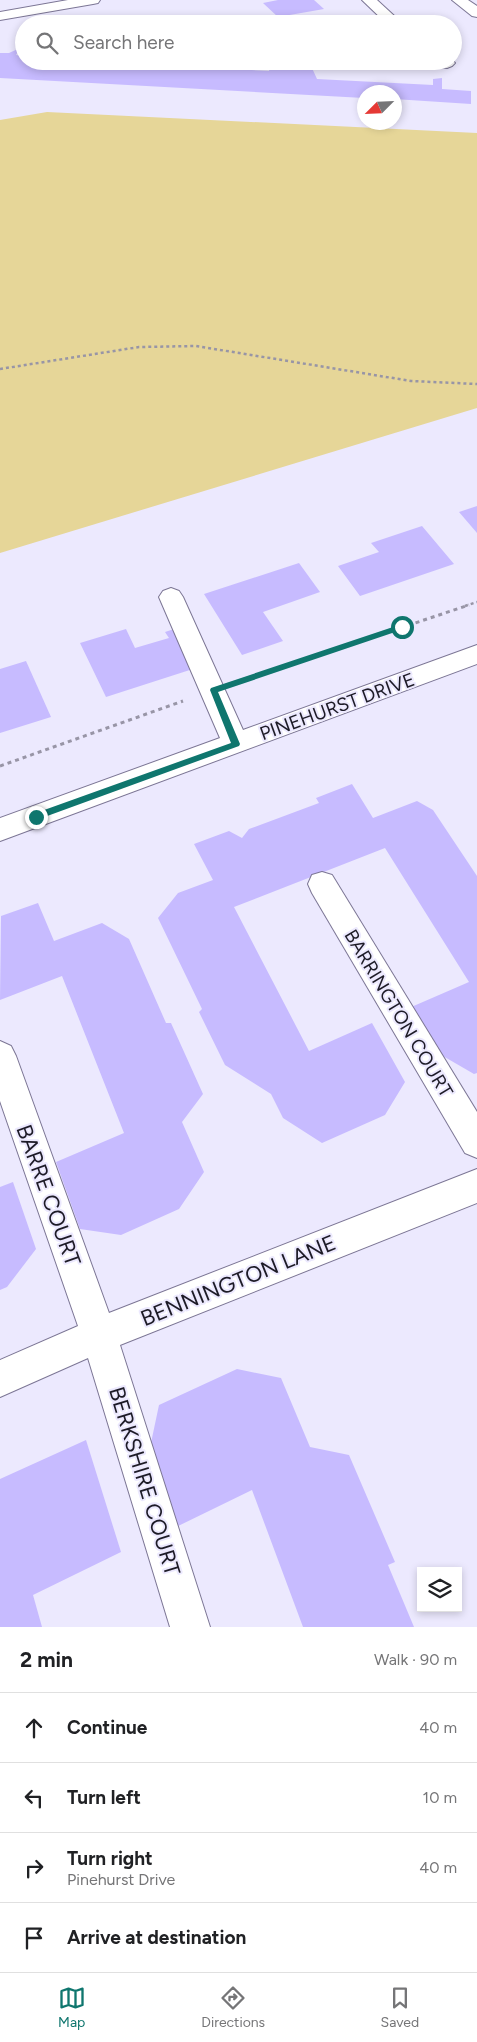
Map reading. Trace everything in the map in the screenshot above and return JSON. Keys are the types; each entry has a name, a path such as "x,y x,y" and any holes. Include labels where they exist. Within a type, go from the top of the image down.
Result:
{"street":[{"path":"0,16 92,0"},
{"path":"369,0 386,15"},
{"path":"459,0 477,13"},
{"path":"0,28 15,29"},
{"path":"171,597 236,744"},
{"name":"PINEHURST DRIVE","path":"0,830 477,654"},
{"name":"BARRINGTON COURT","path":"322,884 477,1142"},
{"name":"BARRE COURT","path":"0,1056 99,1335"},
{"name":"BENNINGTON LANE","path":"0,1379 99,1335 477,1186"},
{"name":"BERKSHIRE COURT","path":"99,1335 190,1627"}],"path":[{"path":"0,369 139,347 196,346 411,381 477,384"},
{"path":"0,766 213,690 477,602"}],"shaded area":[{"path":"47,112 357,127 357,130 402,129 477,133 477,408 0,553 0,120"}],"building":[{"path":"278,0 314,0 324,9 290,15 276,15 263,3"},
{"path":"15,50 15,70 313,70 317,79 433,85 433,79 442,78 442,89 471,91 471,104 402,100 402,85 357,85 357,98 0,78 0,53 9,53"},
{"path":"477,506 477,533 459,512"},
{"path":"422,526 454,564 360,596 338,566 379,552 371,543"},
{"path":"299,563 320,592 263,612 283,641 242,655 204,594"},
{"path":"126,629 135,648 169,638 165,632 174,629 196,668 106,697 80,643"},
{"path":"26,661 51,717 0,733 0,669"},
{"path":"352,784 373,818 417,801 433,810 477,876 477,1073 474,1074 436,1052 409,1008 469,982 385,848 234,907 309,1051 372,1023 405,1082 385,1115 322,1143 283,1118 271,1094 225,1065 199,1012 202,1009 158,918 178,893 213,880 194,844 229,831 242,838 249,829 319,803 316,798"},
{"path":"38,903 54,941 102,923 129,939 166,1023 171,1023 203,1094 182,1122 204,1172 179,1209 121,1235 80,1229 56,1162 124,1133 62,976 0,1000 1,916"},
{"path":"13,1182 36,1249 7,1287 0,1290 0,1187"},
{"path":"237,1369 281,1378 310,1447 349,1455 395,1562 388,1565 414,1627 303,1627 252,1490 172,1529 148,1457 159,1405"},
{"path":"86,1440 121,1552 33,1595 42,1627 0,1627 0,1479"}],"route":[{"path":"36,817 236,744 213,690 402,627"}]}
